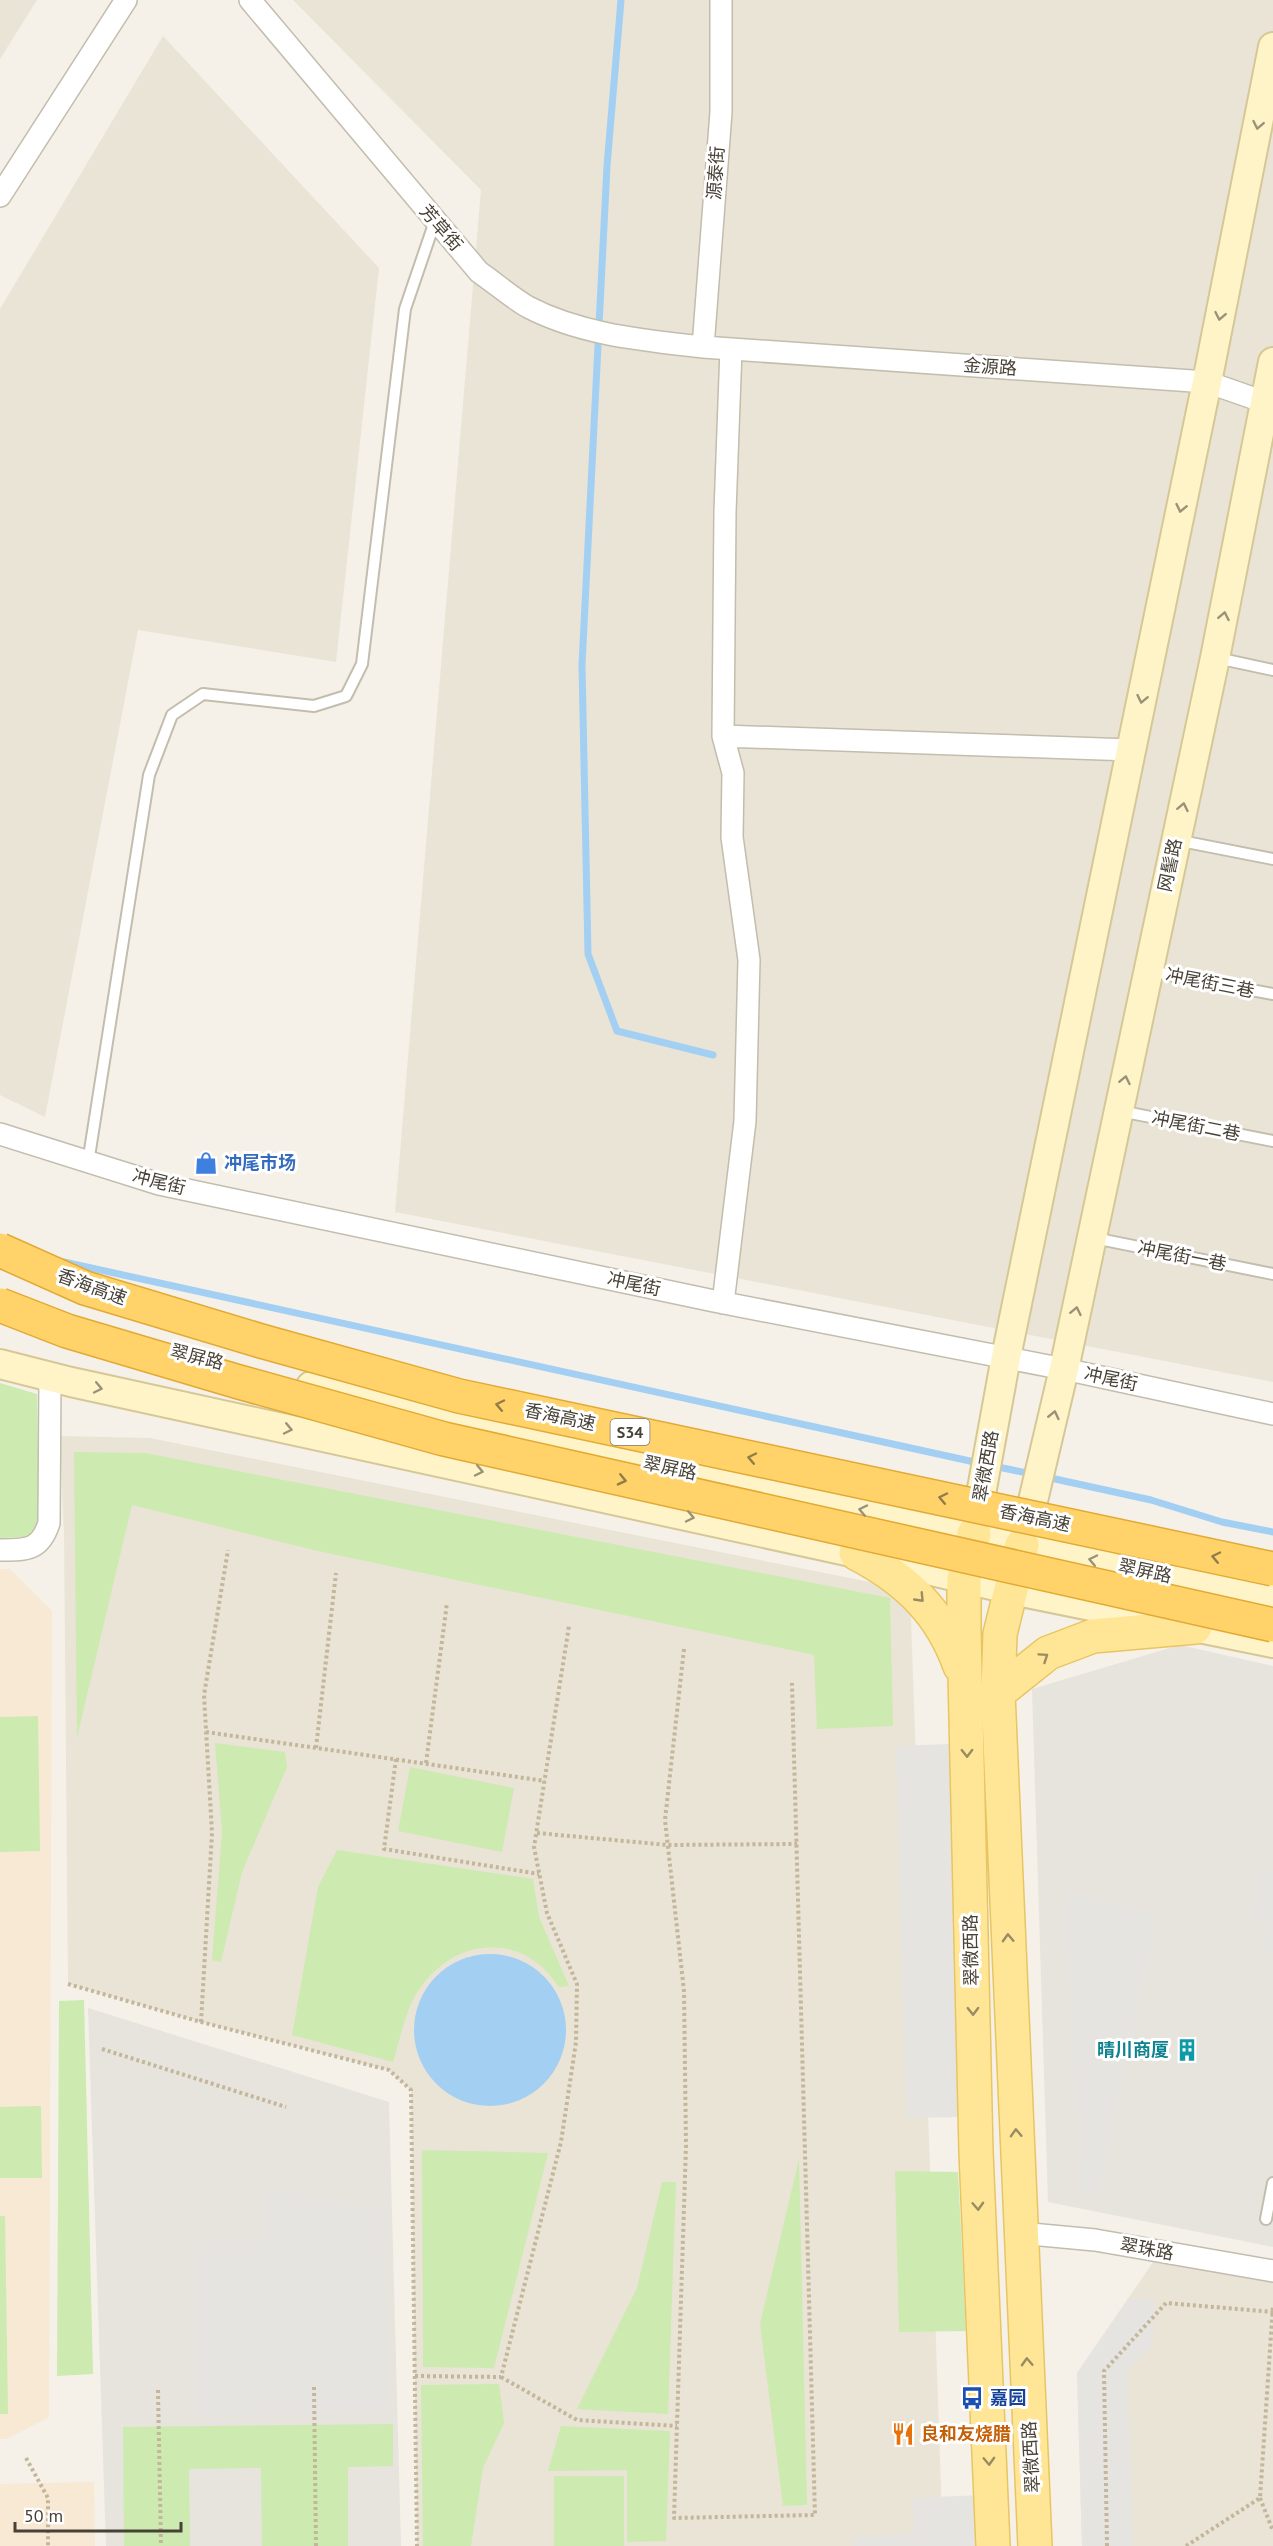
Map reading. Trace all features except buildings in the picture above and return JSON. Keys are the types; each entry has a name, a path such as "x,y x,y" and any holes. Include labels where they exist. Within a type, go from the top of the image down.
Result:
{"highway":[{"name":"香海高速","path":"0,1250 85,1287 261,1341 459,1396 1273,1569"},
{"path":"0,1305 90,1338 444,1439 1273,1625"}],"main road":[{"name":"翠微西路","path":"993,2546 976,2163 964,1579 1006,1358 1207,382 1273,47"},
{"name":"网髻路","path":"1064,1369 1269,404 1273,362"},
{"name":"翠屏路","path":"0,1311 104,1334 447,1420 1273,1598"},
{"path":"0,1364 50,1377 856,1553 1012,1590 1273,1643"},
{"name":"翠微西路","path":"1035,2546 998,1693 1000,1634 1064,1369"},
{"path":"856,1553 904,1582 932,1610 954,1650 966,1694"},
{"path":"998,1693 1048,1653 1093,1636 1195,1627"}],"street":[{"path":"0,196 126,0"},
{"name":"芳草街","path":"250,0 479,272 527,306 584,329 703,347"},
{"name":"源泰街","path":"703,347 721,112 722,0"},
{"name":"金源路","path":"703,347 1207,382 1269,404"},
{"path":"723,1303 745,1121 749,960 732,837 733,773 723,736 725,512 731,349"},
{"path":"723,736 1131,750"},
{"name":"冲尾街","path":"0,1134 159,1184 723,1303 1064,1369 1273,1414"},
{"path":"0,1550 25,1550 36,1545 45,1536 49,1523 50,1377"},
{"name":"翠珠路","path":"1020,2233 1095,2240 1273,2271"}],"lane":[{"path":"88,1163 149,775 172,715 203,693 314,706 346,696 362,664 405,309 435,221"},
{"path":"1215,658 1273,670"},
{"path":"1176,840 1273,859"},
{"name":"冲尾街三巷","path":"1148,970 1273,994"},
{"name":"冲尾街二巷","path":"1119,1110 1273,1141"},
{"name":"冲尾街一巷","path":"1092,1238 1273,1274"},
{"path":"1266,2219 1273,2183"}],"path":[{"path":"201,2022 212,1833 204,1695 228,1550"},
{"path":"316,1748 336,1572"},
{"path":"426,1763 447,1603"},
{"path":"501,2377 561,2142 576,2042 577,1984 547,1913 534,1847 569,1626"},
{"path":"684,1649 664,1820 684,1991 686,2145 674,2518 815,2515 792,1683"},
{"path":"206,1732 545,1781"},
{"path":"396,1759 384,1849 540,1874"},
{"path":"537,1833 668,1845 796,1844"},
{"path":"68,1983 201,2022 388,2070 411,2090 417,2546"},
{"path":"102,2049 286,2107"},
{"path":"1107,2546 1104,2371 1166,2303 1272,2312"},
{"path":"1273,2305 1260,2498 1273,2531"},
{"path":"415,2376 501,2377 577,2420 676,2426"},
{"path":"314,2387 316,2546"},
{"path":"158,2390 161,2546"},
{"path":"26,2458 48,2498 48,2546"},
{"path":"1186,2546 1260,2498"}],"shaded area":[{"path":"0,0 37,0 0,59"},
{"path":"293,0 1273,0 1273,1382 395,1212 481,190"},
{"path":"163,36 379,268 336,662 138,630 45,1117 0,1095 0,309"},
{"name":"嘉园","path":"60,1436 150,1438 910,1590 943,2546 417,2546 411,2090 388,2070 201,2022 68,1984 64,1533"},
{"path":"0,1569 10,1569 52,1611 49,2417 7,2439 0,2439"},
{"path":"1180,1645 1273,1666 1273,2247 1048,2202 1032,1689"},
{"path":"950,1744 960,2117 906,2118 896,1746"},
{"path":"1260,1868 1273,1872 1273,1955 1263,1953 1269,1925 1250,1920"},
{"path":"1064,1893 1157,1914 1097,2198 1081,2193"},
{"path":"88,2008 389,2102 401,2546 106,2546"},
{"path":"262,2187 382,2212 388,2412 196,2416 195,2243 261,2241"},
{"path":"1160,2252 1273,2272 1273,2546 1082,2546 1077,2373"},
{"path":"1129,2299 1155,2300 1152,2346 1127,2370 1133,2546 1082,2546 1077,2373"},
{"path":"94,2482 95,2546 0,2546 0,2484"},
{"path":"981,2495 983,2546 853,2546 853,2537 914,2534 912,2498"}],"green space":[{"path":"0,1383 37,1394 39,1537 0,1538"},
{"path":"74,1452 145,1453 890,1598 893,1726 817,1729 814,1655 318,1551 132,1505 77,1737"},
{"path":"38,1716 40,1851 0,1852 0,1717"},
{"path":"215,1743 285,1752 287,1767 242,1872 221,1962 212,1960 222,1832"},
{"path":"410,1767 514,1788 502,1852 398,1831"},
{"path":"337,1850 533,1879 539,1917 569,1986 559,1987 544,1968 526,1956 494,1947 478,1948 448,1961 435,1971 417,1992 408,2011 393,2062 292,2035 318,1887"},
{"path":"84,2000 93,2374 57,2376 59,2001"},
{"path":"41,2106 42,2178 0,2178 0,2107"},
{"path":"422,2150 548,2153 494,2368 423,2367"},
{"path":"799,2159 807,2505 783,2506 760,2324"},
{"path":"895,2171 958,2172 966,2331 899,2332"},
{"path":"662,2182 676,2182 668,2414 577,2409 637,2288"},
{"path":"0,2216 5,2216 8,2414 0,2414"},
{"path":"499,2384 504,2423 483,2468 471,2546 423,2546 421,2385"},
{"path":"393,2424 393,2466 348,2467 348,2546 262,2546 261,2468 189,2469 190,2546 124,2546 123,2427"},
{"path":"561,2426 670,2431 666,2541 627,2542 627,2470 548,2471"},
{"path":"554,2476 624,2476 624,2546 554,2546"}],"water":[{"path":"490,1954 505,1955 519,1960 544,1976 560,2001 565,2015 565,2045 560,2059 544,2084 519,2100 505,2105 490,2106 475,2105 461,2100 436,2084 420,2059 415,2045 414,2030 415,2015 420,2001 436,1976 461,1960 475,1955"}],"waterway":[{"path":"621,0 607,166 582,665 588,954 617,1031 713,1055"},
{"path":"64,1262 979,1463"},
{"path":"993,1466 1032,1474"},
{"path":"1046,1477 1151,1500 1222,1522 1273,1532"}],"place":[{"name":"冲尾市场","path":"206,1163"},
{"name":"晴川商厦","path":"1187,2050"},
{"name":"嘉园","path":"972,2398"},
{"name":"良和友烧腊","path":"903,2434"}]}
